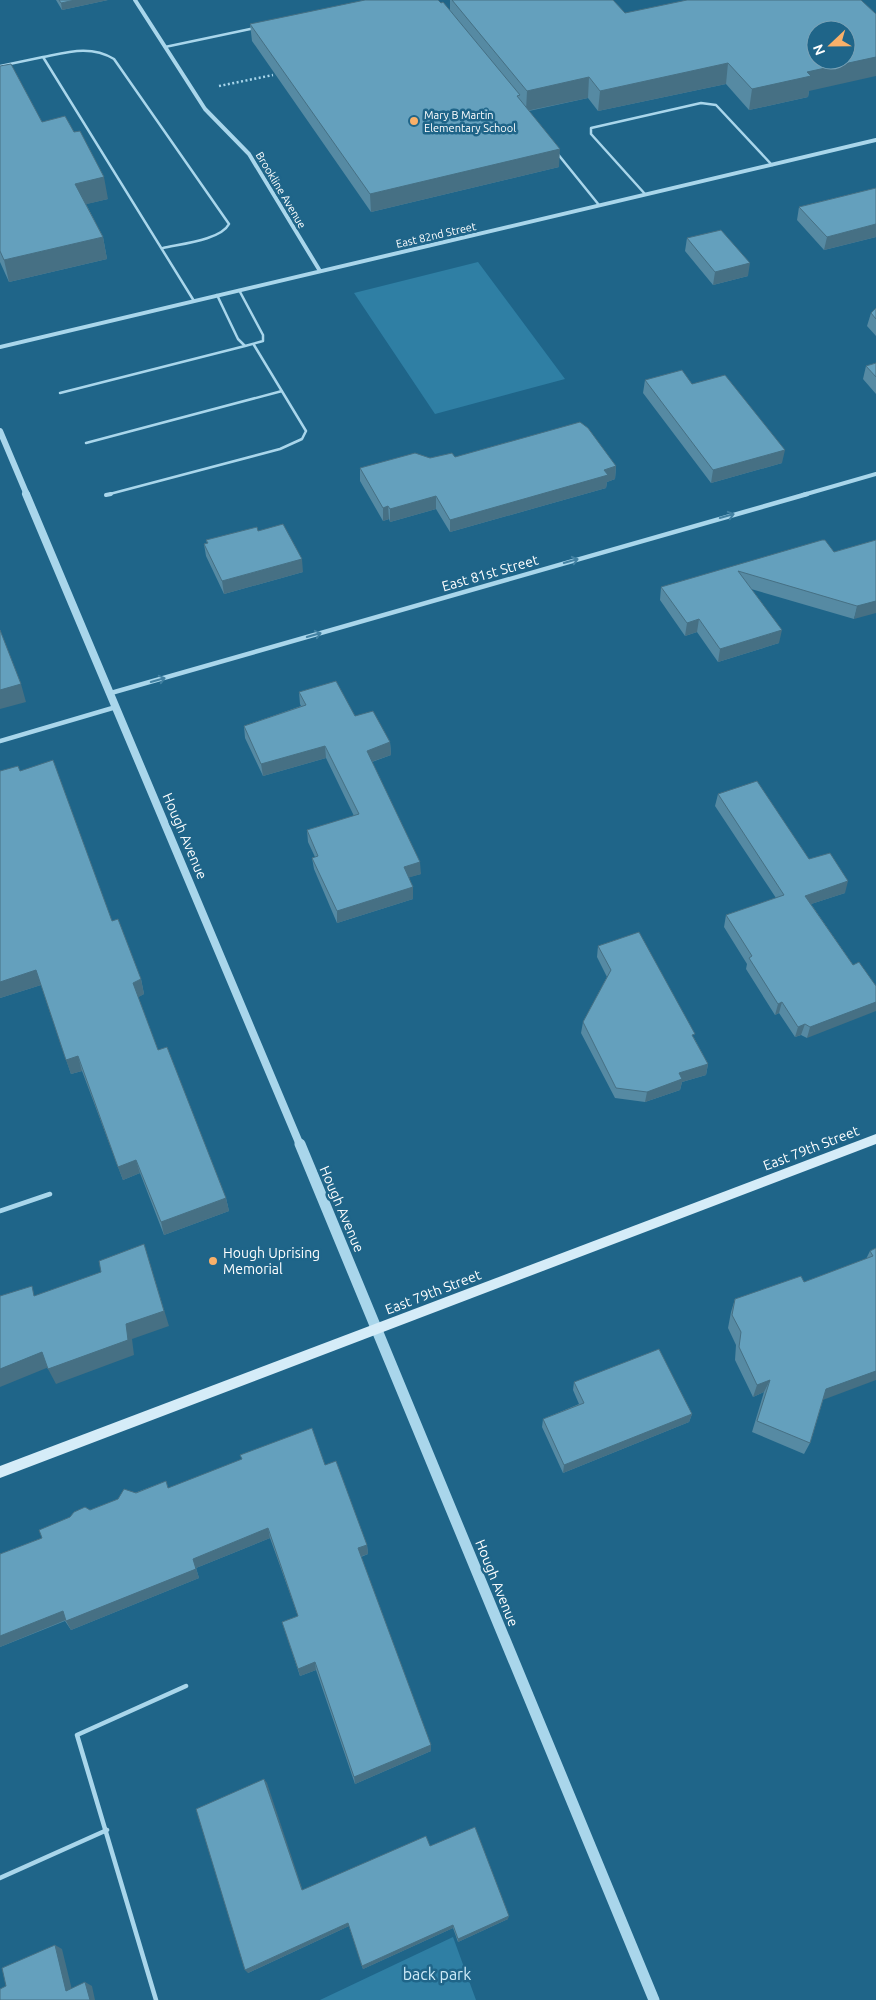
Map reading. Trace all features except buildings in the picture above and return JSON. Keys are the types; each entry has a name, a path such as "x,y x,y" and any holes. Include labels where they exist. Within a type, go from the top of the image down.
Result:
{"main road":[{"name":"East 79th Street","path":"0,1472 876,1139"}],"street":[{"name":"Brookline Avenue","path":"135,0 205,109 249,154 320,271"},
{"name":"East 82nd Street","path":"0,346 876,140"},
{"name":"Hough Avenue","path":"0,431 377,1328 654,2000"},
{"name":"East 81st Street","path":"111,693 876,474"},
{"path":"0,741 116,707"}],"lane":[{"path":"165,47 256,28"},
{"path":"0,66 92,49 104,52 114,59 229,224 226,230 218,235 163,248"},
{"path":"43,57 163,248 194,301"},
{"path":"645,194 591,134 591,128 701,103 712,104 716,105 772,165"},
{"path":"553,149 599,205"},
{"path":"60,393 254,345 263,341 264,335 239,290"},
{"path":"218,295 238,339 245,346"},
{"path":"106,495 280,449 302,439 306,431 254,345"},
{"path":"86,443 282,391"},
{"path":"0,1211 50,1194"},
{"path":"156,2000 107,1830 77,1735 186,1686"},
{"path":"0,1878 107,1830"}],"path":[{"path":"216,87 273,74"}],"green space":[{"path":"478,262 565,379 435,414 354,293"},
{"name":"back park","path":"453,1937 476,2000 320,2000"}],"place":[{"name":"Mary B Martin Elementary School","path":"414,121"},
{"name":"Hough Uprising Memorial","path":"213,1261"}]}
